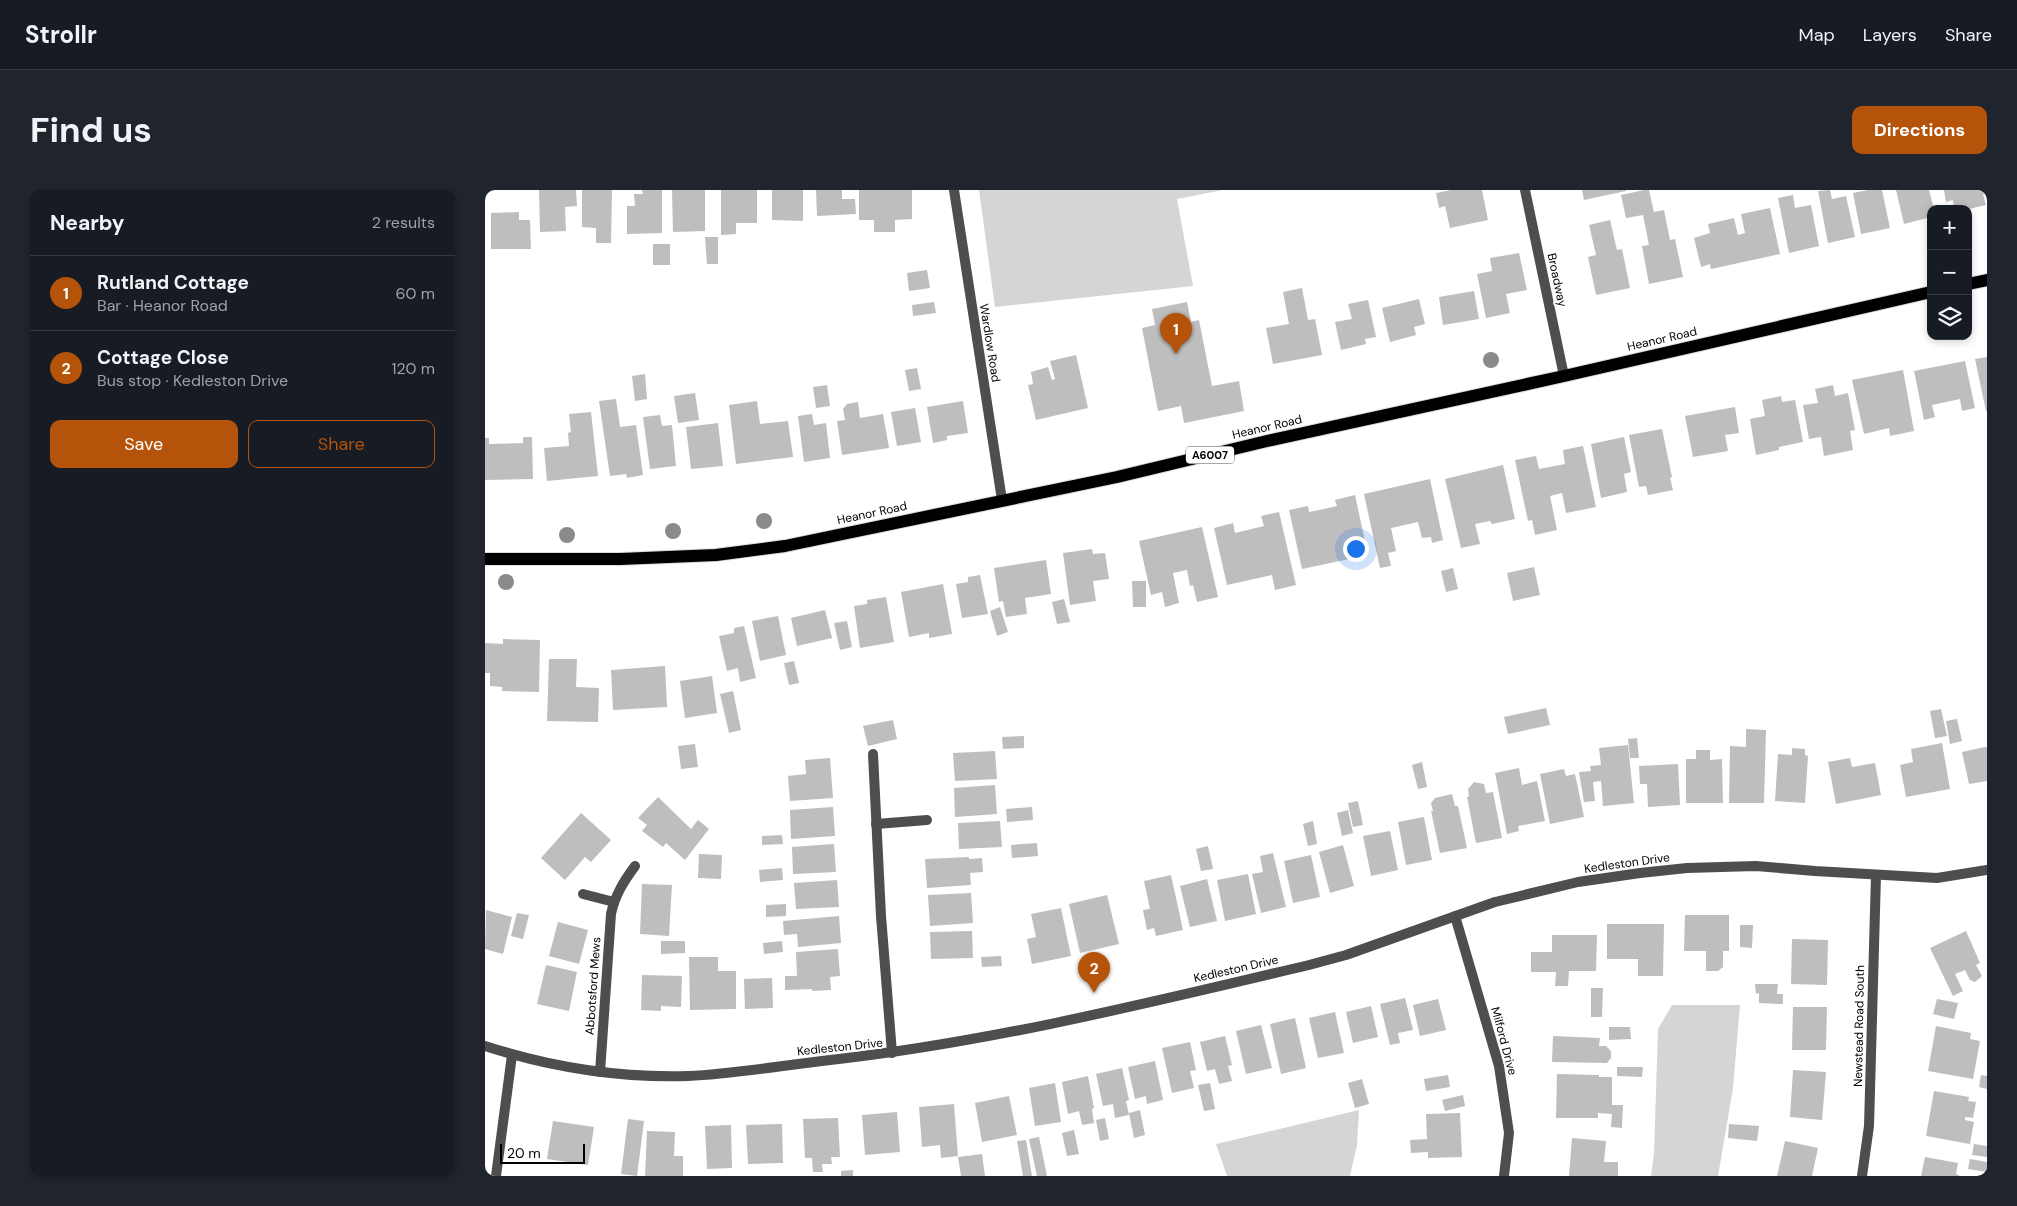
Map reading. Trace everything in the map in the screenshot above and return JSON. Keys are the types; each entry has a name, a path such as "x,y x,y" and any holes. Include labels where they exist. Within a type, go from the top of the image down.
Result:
{"main road":[{"path":"1972,283 1987,280"},
{"name":"Heanor Road","path":"485,559 620,559 716,555 785,546 1117,476 1927,293"}],"street":[{"name":"Wardlow Road","path":"954,190 1002,500"},
{"name":"Broadway","path":"1525,190 1564,376"},
{"path":"873,754 881,916 892,1053"},
{"path":"876,824 927,820"},
{"name":"Abbotsford Mews","path":"600,1072 610,931 614,902 635,866"},
{"name":"Kedleston Drive","path":"485,1046 512,1055 600,1072 689,1076 892,1053 1029,1029 1309,965 1355,952 1455,916 1523,895 1578,882 1687,868 1756,866 1937,878 1987,870"},
{"name":"Newstead Road South","path":"1861,1176 1869,1126 1876,875"},
{"path":"583,894 614,902"},
{"name":"Milford Drive","path":"1455,916 1501,1074 1509,1133 1504,1176"},
{"path":"496,1176 512,1055"}],"shaded area":[{"path":"979,190 1223,190 1177,199 1193,286 995,307"},
{"path":"1672,1005 1740,1005 1733,1088 1718,1176 1651,1176 1654,1154 1658,1029"},
{"path":"1359,1110 1357,1145 1350,1176 1227,1176 1216,1144"}],"building":[{"path":"539,190 576,190 577,206 565,207 566,231 540,232"},
{"path":"582,190 612,190 611,243 596,243 596,228 582,227"},
{"path":"642,190 662,190 662,233 627,234 627,206 635,206 634,194 643,194"},
{"path":"672,190 705,190 705,231 673,232"},
{"path":"721,190 757,190 757,223 736,223 736,234 721,235"},
{"path":"772,190 803,190 803,221 772,220"},
{"path":"816,190 842,190 842,199 855,199 856,214 817,216"},
{"path":"859,190 912,190 912,219 895,220 895,232 874,232 874,220 859,220"},
{"path":"1451,190 1482,190 1488,220 1450,228 1445,206 1439,208 1436,193"},
{"path":"1582,190 1626,190 1626,191 1584,200"},
{"path":"1649,190 1654,212 1664,210 1670,240 1675,239 1683,277 1649,284 1642,246 1649,245 1643,215 1626,218 1621,195"},
{"path":"1830,190 1832,199 1846,196 1855,237 1828,243 1818,191"},
{"path":"1882,190 1890,228 1861,234 1853,193"},
{"path":"1896,190 1929,190 1933,205 1927,205 1927,218 1904,224"},
{"path":"1944,190 1987,190 1987,193 1983,194 1986,205 1972,208 1972,205 1954,205 1953,200 1946,202"},
{"path":"1793,195 1795,208 1811,205 1819,246 1789,253 1778,198"},
{"path":"1770,208 1780,254 1711,269 1710,264 1701,267 1694,238 1710,233 1708,224 1734,218 1738,235 1745,233 1741,214"},
{"path":"519,212 519,220 530,220 531,249 491,249 491,213"},
{"path":"1610,220 1617,250 1622,249 1630,288 1596,295 1588,257 1596,255 1589,225"},
{"path":"705,237 718,237 718,264 707,264"},
{"path":"653,244 670,244 670,265 653,265"},
{"path":"1519,253 1527,290 1506,294 1510,313 1486,318 1477,274 1492,271 1490,258"},
{"path":"927,270 930,288 909,291 907,273"},
{"path":"1302,288 1308,320 1315,319 1322,355 1273,364 1266,328 1289,324 1283,292"},
{"path":"1474,291 1479,319 1443,325 1439,297"},
{"path":"1419,299 1425,324 1414,327 1416,335 1390,342 1382,308"},
{"path":"1368,300 1376,337 1365,339 1366,344 1341,350 1335,322 1352,319 1348,304"},
{"path":"934,302 936,313 913,316 912,305"},
{"path":"1187,302 1191,322 1199,320 1212,386 1239,381 1244,411 1184,423 1181,406 1158,411 1142,328 1155,325 1152,309"},
{"path":"1076,355 1088,408 1036,420 1028,385 1033,384 1031,372 1048,367 1052,380 1055,379 1050,361"},
{"path":"1987,357 1987,411 1986,411 1975,359"},
{"path":"1965,361 1975,408 1962,411 1960,399 1932,405 1935,417 1924,420 1914,371"},
{"path":"917,368 921,389 909,391 905,370"},
{"path":"1903,370 1914,431 1890,436 1889,428 1864,434 1852,380"},
{"path":"645,374 647,399 635,401 632,376"},
{"path":"827,385 830,406 816,408 813,387"},
{"path":"1833,385 1835,396 1848,393 1855,430 1850,431 1853,450 1824,456 1821,437 1809,439 1803,405 1818,403 1815,389"},
{"path":"695,393 699,420 678,423 674,396"},
{"path":"1781,396 1782,402 1795,400 1803,442 1779,447 1779,450 1756,455 1750,419 1765,416 1762,400"},
{"path":"616,399 620,427 636,425 643,475 627,478 626,474 610,476 599,401"},
{"path":"757,401 760,424 788,421 793,457 736,464 729,405"},
{"path":"963,401 968,433 947,436 947,440 933,443 927,407"},
{"path":"858,402 860,418 883,414 889,448 842,455 837,421 845,420 843,409 847,404"},
{"path":"1735,407 1739,433 1725,435 1728,451 1693,457 1685,416"},
{"path":"915,408 921,442 897,446 891,412"},
{"path":"591,412 598,476 547,481 544,448 569,446 568,433 571,432 569,414"},
{"path":"812,414 814,425 826,423 830,458 804,462 798,416"},
{"path":"660,415 662,426 672,425 676,466 650,469 643,417"},
{"path":"718,423 723,466 691,469 686,427"},
{"path":"1662,429 1673,490 1648,495 1646,486 1639,487 1629,435"},
{"path":"523,437 532,437 533,479 485,480 485,438 489,438 489,444 523,443"},
{"path":"1624,437 1631,472 1624,474 1627,492 1601,498 1591,444"},
{"path":"1583,446 1596,507 1566,513 1562,493 1550,496 1557,530 1535,535 1532,520 1528,521 1515,460 1536,456 1539,469 1565,464 1563,450"},
{"path":"1503,465 1515,519 1492,524 1490,521 1475,524 1480,544 1461,548 1445,479"},
{"path":"1430,479 1443,540 1432,543 1431,537 1422,538 1418,522 1391,528 1396,551 1388,553 1391,566 1380,568 1364,494"},
{"path":"1355,495 1368,555 1302,569 1289,510 1308,506 1309,512 1324,509 1337,506 1335,500"},
{"path":"1279,512 1296,585 1275,590 1272,575 1227,585 1214,528 1233,523 1235,533 1264,526 1261,516"},
{"path":"1202,527 1218,597 1197,602 1193,585 1190,586 1187,570 1173,573 1179,603 1165,607 1162,592 1151,595 1139,541"},
{"path":"1092,549 1093,554 1105,553 1109,579 1093,581 1096,601 1070,605 1063,553"},
{"path":"1046,560 1051,594 1025,598 1027,614 1006,617 1003,601 999,602 994,568"},
{"path":"1534,567 1540,595 1513,601 1507,573"},
{"path":"1453,568 1458,589 1446,592 1441,571"},
{"path":"980,575 988,614 962,618 956,584 968,582 968,577"},
{"path":"1132,581 1146,581 1146,607 1133,607"},
{"path":"943,584 952,634 929,638 929,633 909,637 901,592"},
{"path":"886,597 894,642 860,648 854,606 867,604 867,600"},
{"path":"1064,599 1070,622 1057,624 1052,602"},
{"path":"1000,607 1008,632 997,636 990,611"},
{"path":"825,610 832,638 797,646 791,618"},
{"path":"778,616 786,655 760,661 752,621"},
{"path":"847,621 852,647 840,650 834,623"},
{"path":"744,626 756,678 740,682 738,668 727,671 719,636 734,633 734,628"},
{"path":"503,639 540,640 539,692 502,691 502,687 490,686 490,673 485,673 485,643 503,644"},
{"path":"549,659 577,659 576,687 599,688 598,722 547,721"},
{"path":"794,661 799,683 789,685 784,663"},
{"path":"665,666 667,707 613,710 611,670"},
{"path":"712,676 717,713 685,718 680,681"},
{"path":"733,691 741,730 729,733 720,694"},
{"path":"1546,708 1550,725 1508,734 1504,717"},
{"path":"1941,709 1947,736 1935,738 1930,711"},
{"path":"1957,719 1962,741 1950,744 1946,721"},
{"path":"893,720 897,739 868,746 863,726"},
{"path":"1746,729 1766,730 1764,803 1729,803 1730,746 1746,747"},
{"path":"1024,736 1024,748 1003,749 1002,737"},
{"path":"1637,738 1639,758 1630,758 1628,739"},
{"path":"1942,743 1950,789 1906,797 1900,765 1913,762 1911,749"},
{"path":"695,744 698,767 681,769 678,746"},
{"path":"1628,745 1634,803 1603,806 1601,781 1593,782 1595,801 1584,802 1579,772 1591,771 1590,766 1601,765 1599,748"},
{"path":"1987,747 1987,781 1969,784 1962,752"},
{"path":"1792,748 1805,749 1805,755 1808,756 1805,803 1775,801 1778,754 1792,755"},
{"path":"1696,750 1710,750 1710,760 1722,759 1723,803 1686,803 1686,759 1696,759"},
{"path":"995,751 997,779 955,781 953,753"},
{"path":"830,758 833,798 790,801 788,776 806,774 805,760"},
{"path":"1850,758 1852,767 1875,763 1881,795 1836,804 1828,762"},
{"path":"1422,762 1427,787 1418,789 1412,765"},
{"path":"1678,764 1680,805 1648,807 1647,784 1640,784 1639,766"},
{"path":"1519,768 1522,785 1537,781 1545,821 1518,826 1519,831 1507,834 1495,773"},
{"path":"1564,769 1566,776 1575,774 1584,817 1550,824 1540,774"},
{"path":"1474,782 1484,784 1486,793 1493,792 1502,838 1476,843 1467,797 1469,797 1468,789"},
{"path":"995,785 997,814 955,817 954,788"},
{"path":"1452,794 1455,806 1458,806 1467,848 1440,853 1431,803 1435,798"},
{"path":"658,797 691,829 698,820 709,829 685,860 666,843 663,847 642,831 647,825 638,818"},
{"path":"1358,801 1363,825 1353,827 1348,803"},
{"path":"833,807 835,836 791,839 790,810"},
{"path":"1032,807 1033,820 1007,822 1006,809"},
{"path":"1348,810 1353,833 1342,836 1337,813"},
{"path":"581,813 611,840 591,862 585,857 565,880 541,858"},
{"path":"1424,817 1432,860 1406,865 1398,822"},
{"path":"1000,821 1002,847 959,849 958,823"},
{"path":"1313,821 1317,844 1308,846 1303,824"},
{"path":"1390,831 1398,870 1371,876 1363,836"},
{"path":"782,835 783,844 762,845 762,836"},
{"path":"1037,843 1038,856 1012,858 1011,845"},
{"path":"834,844 836,872 793,874 792,847"},
{"path":"1343,845 1354,886 1330,893 1319,852"},
{"path":"1208,846 1213,869 1201,871 1196,849"},
{"path":"1273,853 1286,907 1261,913 1252,874 1263,872 1260,856"},
{"path":"699,854 722,855 721,879 698,878"},
{"path":"1311,855 1320,897 1293,903 1284,861"},
{"path":"969,857 969,859 982,858 983,872 970,873 971,885 927,888 925,859"},
{"path":"782,868 783,880 760,882 759,870"},
{"path":"1248,874 1256,914 1225,921 1217,880"},
{"path":"1171,875 1183,930 1156,936 1154,928 1147,930 1143,910 1150,909 1144,881"},
{"path":"1207,879 1217,921 1190,927 1180,886"},
{"path":"837,880 839,907 796,909 794,883"},
{"path":"642,884 672,885 669,936 640,934"},
{"path":"971,893 973,923 930,926 928,895"},
{"path":"1107,895 1119,944 1080,953 1069,904"},
{"path":"786,904 786,916 766,917 766,905"},
{"path":"1061,908 1071,956 1032,964 1027,939 1036,937 1031,914"},
{"path":"486,910 512,917 503,954 485,949"},
{"path":"517,913 529,915 523,939 511,936"},
{"path":"1685,915 1729,915 1729,951 1723,951 1723,967 1718,971 1706,971 1706,951 1684,951"},
{"path":"839,916 841,943 798,947 797,934 784,935 783,921"},
{"path":"558,922 588,930 579,964 549,956"},
{"path":"1607,924 1664,924 1663,976 1638,976 1638,959 1607,959"},
{"path":"1740,925 1753,925 1752,948 1740,947"},
{"path":"972,931 973,958 931,959 930,932"},
{"path":"1966,931 1980,963 1976,965 1982,976 1975,982 1970,980 1965,970 1955,974 1963,991 1953,996 1930,948"},
{"path":"1552,935 1597,935 1596,971 1569,971 1568,986 1555,986 1556,972 1531,972 1531,952 1552,952"},
{"path":"1792,939 1828,940 1827,985 1791,984"},
{"path":"661,941 685,941 685,953 661,954"},
{"path":"782,941 783,952 764,954 763,943"},
{"path":"838,949 840,976 830,977 831,990 785,990 785,976 797,976 796,952"},
{"path":"1001,956 1002,966 982,967 981,957"},
{"path":"689,957 718,957 718,971 736,971 736,1009 690,1010"},
{"path":"546,965 577,972 569,1011 537,1004"},
{"path":"642,975 682,976 681,1007 661,1006 661,1011 641,1010"},
{"path":"772,978 773,1008 745,1009 744,979"},
{"path":"1755,984 1778,984 1777,994 1783,994 1783,1004 1759,1003 1759,993 1756,994"},
{"path":"1591,988 1603,988 1602,1017 1591,1017"},
{"path":"1405,998 1413,1030 1398,1033 1400,1043 1390,1045 1380,1004"},
{"path":"1438,999 1446,1030 1420,1036 1413,1005"},
{"path":"1937,999 1958,1003 1954,1019 1933,1014"},
{"path":"1371,1006 1378,1037 1353,1043 1346,1012"},
{"path":"1793,1007 1827,1007 1826,1050 1792,1050"},
{"path":"1335,1012 1344,1053 1318,1058 1309,1018"},
{"path":"1295,1018 1306,1068 1281,1074 1270,1024"},
{"path":"1261,1025 1272,1068 1246,1074 1236,1031"},
{"path":"1936,1026 1971,1033 1970,1039 1980,1041 1973,1079 1928,1071"},
{"path":"1609,1027 1630,1027 1631,1039 1609,1040"},
{"path":"1225,1036 1232,1065 1228,1066 1232,1081 1219,1084 1215,1069 1207,1071 1200,1042"},
{"path":"1553,1036 1600,1038 1599,1046 1606,1046 1611,1051 1611,1058 1607,1063 1552,1062"},
{"path":"1190,1042 1196,1070 1190,1071 1194,1088 1172,1093 1162,1048"},
{"path":"1155,1061 1163,1100 1147,1104 1146,1096 1135,1099 1128,1067"},
{"path":"1617,1067 1643,1067 1642,1077 1617,1076"},
{"path":"1122,1068 1129,1100 1126,1101 1129,1115 1115,1118 1113,1104 1103,1106 1096,1074"},
{"path":"1793,1070 1826,1072 1822,1120 1790,1117"},
{"path":"1557,1074 1612,1077 1612,1105 1623,1105 1622,1128 1611,1127 1612,1114 1598,1113 1598,1118 1556,1118"},
{"path":"1448,1075 1450,1087 1426,1091 1424,1079"},
{"path":"1981,1075 1987,1076 1987,1089 1979,1087"},
{"path":"1088,1076 1094,1108 1092,1109 1094,1123 1082,1125 1079,1111 1068,1114 1062,1082"},
{"path":"1362,1079 1369,1104 1355,1108 1348,1083"},
{"path":"1055,1083 1061,1122 1035,1126 1029,1088"},
{"path":"1210,1083 1215,1109 1204,1111 1198,1085"},
{"path":"1934,1091 1969,1097 1968,1101 1976,1102 1973,1118 1965,1117 1965,1120 1974,1122 1970,1144 1926,1136"},
{"path":"1463,1095 1465,1106 1445,1111 1442,1100"},
{"path":"1009,1096 1017,1135 982,1142 975,1103"},
{"path":"954,1104 958,1156 941,1158 940,1145 922,1147 919,1107"},
{"path":"1140,1110 1145,1135 1134,1138 1129,1113"},
{"path":"897,1112 900,1152 865,1155 862,1115"},
{"path":"1460,1113 1462,1157 1428,1158 1428,1152 1411,1153 1410,1140 1427,1139 1426,1114"},
{"path":"838,1118 840,1157 831,1157 832,1164 822,1164 823,1172 813,1172 812,1158 805,1158 803,1119"},
{"path":"1105,1118 1109,1139 1100,1141 1096,1120"},
{"path":"628,1119 644,1121 637,1176 621,1174"},
{"path":"553,1121 594,1127 588,1165 547,1159"},
{"path":"782,1124 783,1163 748,1164 746,1125"},
{"path":"1729,1124 1759,1126 1757,1141 1728,1138"},
{"path":"731,1125 732,1168 707,1169 705,1126"},
{"path":"1074,1130 1079,1154 1067,1156 1062,1133"},
{"path":"647,1131 675,1132 674,1156 683,1156 683,1176 645,1176"},
{"path":"1039,1137 1047,1176 1037,1176 1029,1139"},
{"path":"1572,1138 1606,1141 1604,1162 1618,1162 1618,1176 1569,1176"},
{"path":"1026,1140 1032,1176 1023,1176 1017,1141"},
{"path":"1785,1141 1818,1148 1812,1176 1777,1176"},
{"path":"1974,1144 1987,1146 1987,1157 1972,1155"},
{"path":"982,1154 985,1176 961,1176 958,1157"},
{"path":"1925,1157 1958,1163 1956,1174 1960,1176 1921,1176"},
{"path":"1970,1159 1987,1162 1987,1172 1968,1169"},
{"path":"853,1170 853,1176 841,1176 841,1171"}],"place":[{"name":"Rutland Cottage","path":"1176,354"},
{"name":"Cottage Close","path":"1094,993"}]}
